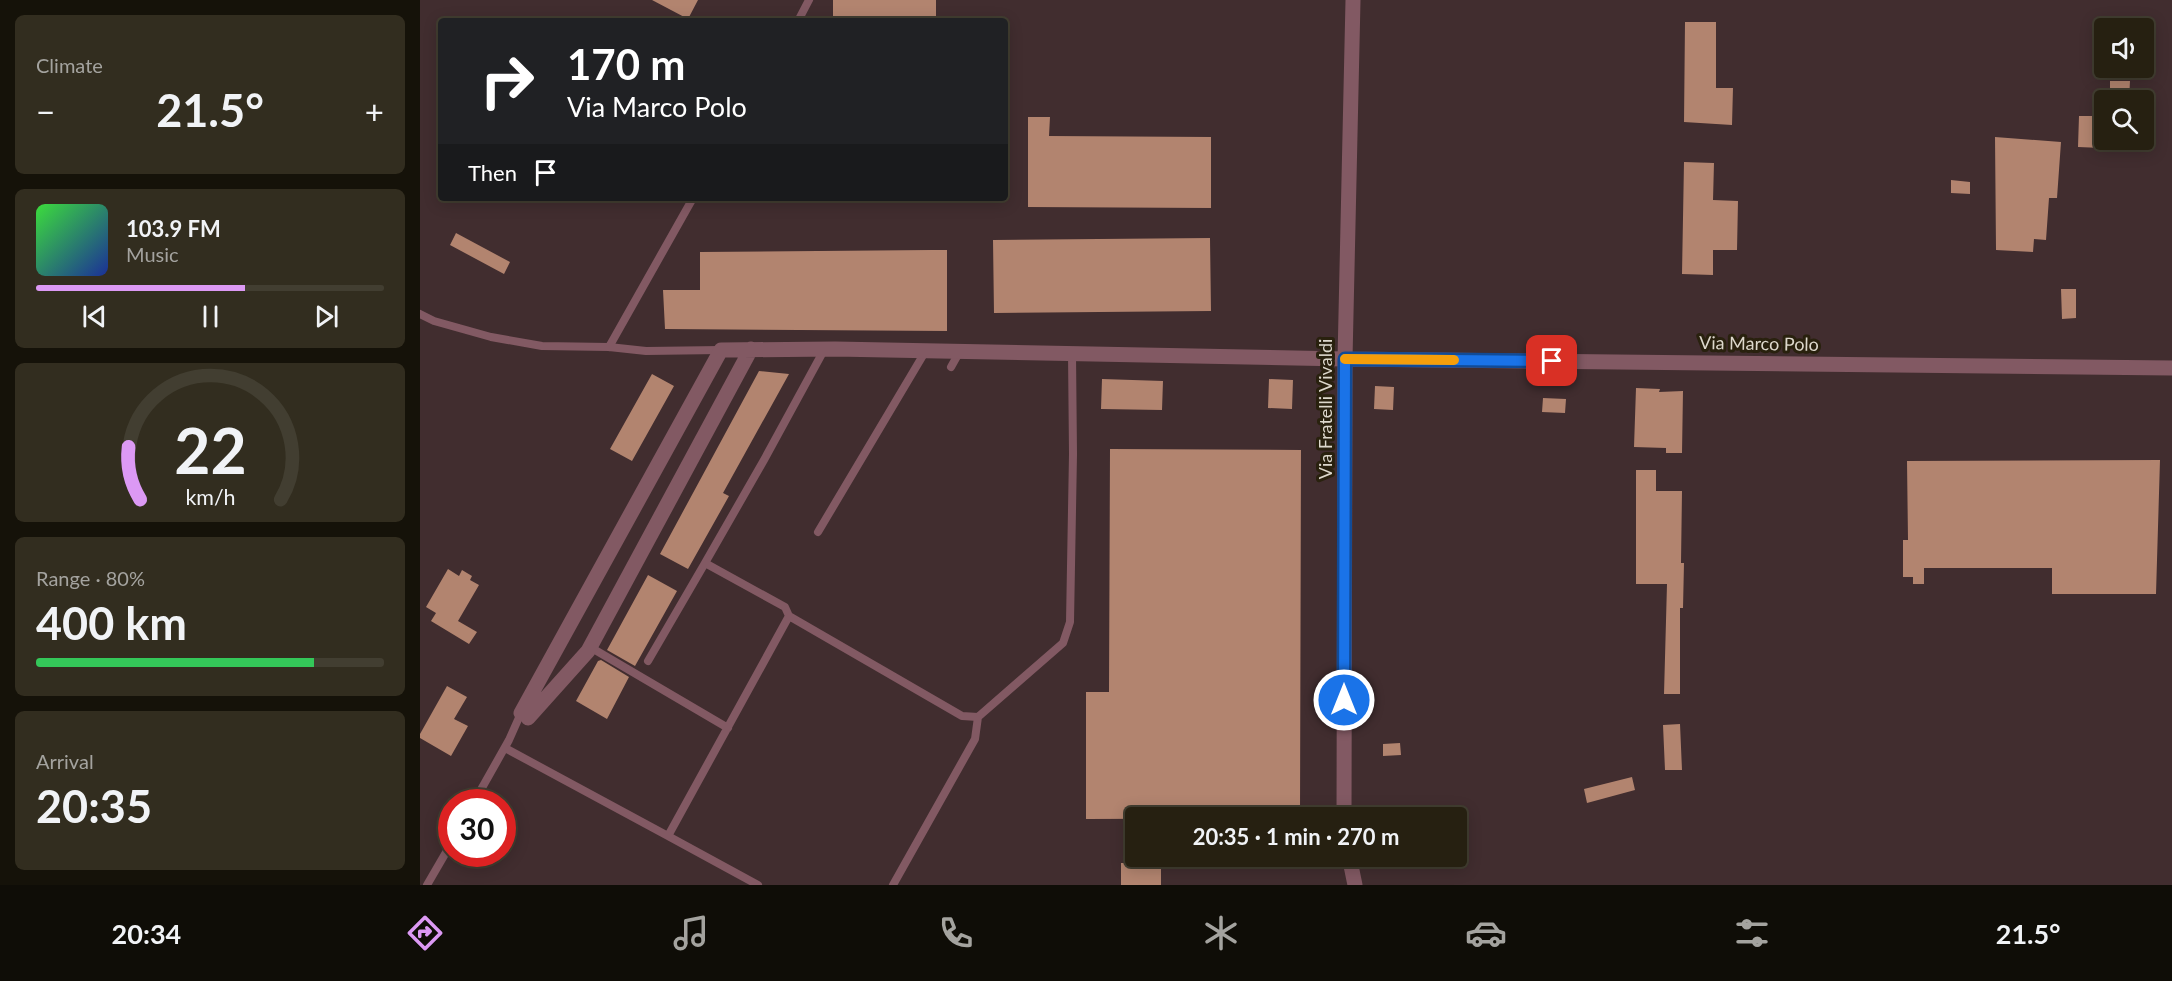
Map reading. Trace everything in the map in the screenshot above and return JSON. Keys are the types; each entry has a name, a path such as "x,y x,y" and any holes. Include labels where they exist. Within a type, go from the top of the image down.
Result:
{"street":[{"name":"Via Fratelli Vivaldi","path":"1344,807 1345,359 1353,0"},
{"path":"524,716 590,646 751,349"},
{"name":"Via Marco Polo","path":"721,350 925,350 1345,359 2172,368"},
{"path":"524,716 721,350"},
{"path":"1351,867 1355,885"}],"lane":[{"path":"800,18 809,0"},
{"path":"609,347 691,201"},
{"path":"420,314 434,321 491,337 542,346 609,347 646,351 721,350"},
{"path":"648,662 764,460 824,349"},
{"path":"818,532 925,350"},
{"path":"951,367 960,351"},
{"path":"893,885 975,739 978,717 1063,643 1070,622 1073,454 1071,354"},
{"path":"705,563 785,607 789,616 962,716 978,717"},
{"path":"668,836 789,616"},
{"path":"590,646 728,728"},
{"path":"481,789 524,716"},
{"path":"505,748 758,885"},
{"path":"427,885 438,866"}],"shaded area":[{"path":"420,0 2172,0 2172,885 420,885"}],"building":[{"path":"652,0 698,0 689,18"},
{"path":"833,0 936,0 936,18 833,18"},
{"path":"1685,22 1716,22 1716,88 1733,88 1732,125 1684,122"},
{"path":"2110,81 2130,81 2130,90 2110,90"},
{"path":"2079,116 2094,116 2094,148 2078,147"},
{"path":"1028,117 1050,117 1049,136 1211,137 1211,208 1028,207"},
{"path":"1995,137 2061,142 2057,198 2049,198 2046,240 2034,239 2033,252 1996,250"},
{"path":"1684,162 1714,163 1713,200 1738,201 1737,250 1713,250 1713,275 1682,274"},
{"path":"1951,180 1970,182 1970,194 1951,193"},
{"path":"456,233 510,262 504,274 450,245"},
{"path":"1210,238 1211,311 994,313 993,240"},
{"path":"947,250 947,331 665,329 663,290 700,290 700,252"},
{"path":"2061,289 2076,289 2076,318 2062,319"},
{"path":"759,371 789,374 723,493 729,496 688,569 660,554"},
{"path":"652,374 674,386 632,461 610,449"},
{"path":"1102,379 1163,381 1162,410 1101,409"},
{"path":"1269,379 1293,380 1292,409 1268,408"},
{"path":"1375,386 1394,387 1393,410 1374,409"},
{"path":"1636,388 1660,389 1659,392 1683,391 1682,453 1666,453 1666,448 1634,447"},
{"path":"1543,398 1566,399 1565,413 1542,412"},
{"path":"1110,449 1301,450 1300,807 1125,807 1125,819 1086,819 1086,692 1109,692"},
{"path":"2160,460 2156,594 2052,594 2052,568 1924,568 1924,584 1913,584 1913,577 1903,577 1903,540 1908,540 1907,461"},
{"path":"1636,470 1656,470 1656,491 1682,491 1681,563 1684,563 1683,608 1680,608 1680,694 1664,694 1667,584 1636,584"},
{"path":"448,569 459,576 462,570 472,576 470,580 479,585 458,621 477,632 469,644 431,621 436,613 426,607"},
{"path":"648,575 677,591 635,666 607,650"},
{"path":"601,660 629,677 607,719 576,701 598,661"},
{"path":"447,686 467,697 454,719 468,726 451,756 420,738 420,734"},
{"path":"1680,724 1682,770 1665,770 1663,725"},
{"path":"1400,743 1401,755 1383,756 1383,744"},
{"path":"1632,777 1635,790 1587,803 1584,789"},
{"path":"1121,863 1125,863 1125,867 1161,867 1161,885 1121,885"}],"slow traffic":[{"path":"1345,359 1454,360"}],"route":[{"path":"1344,700 1345,359 1552,361"}]}
